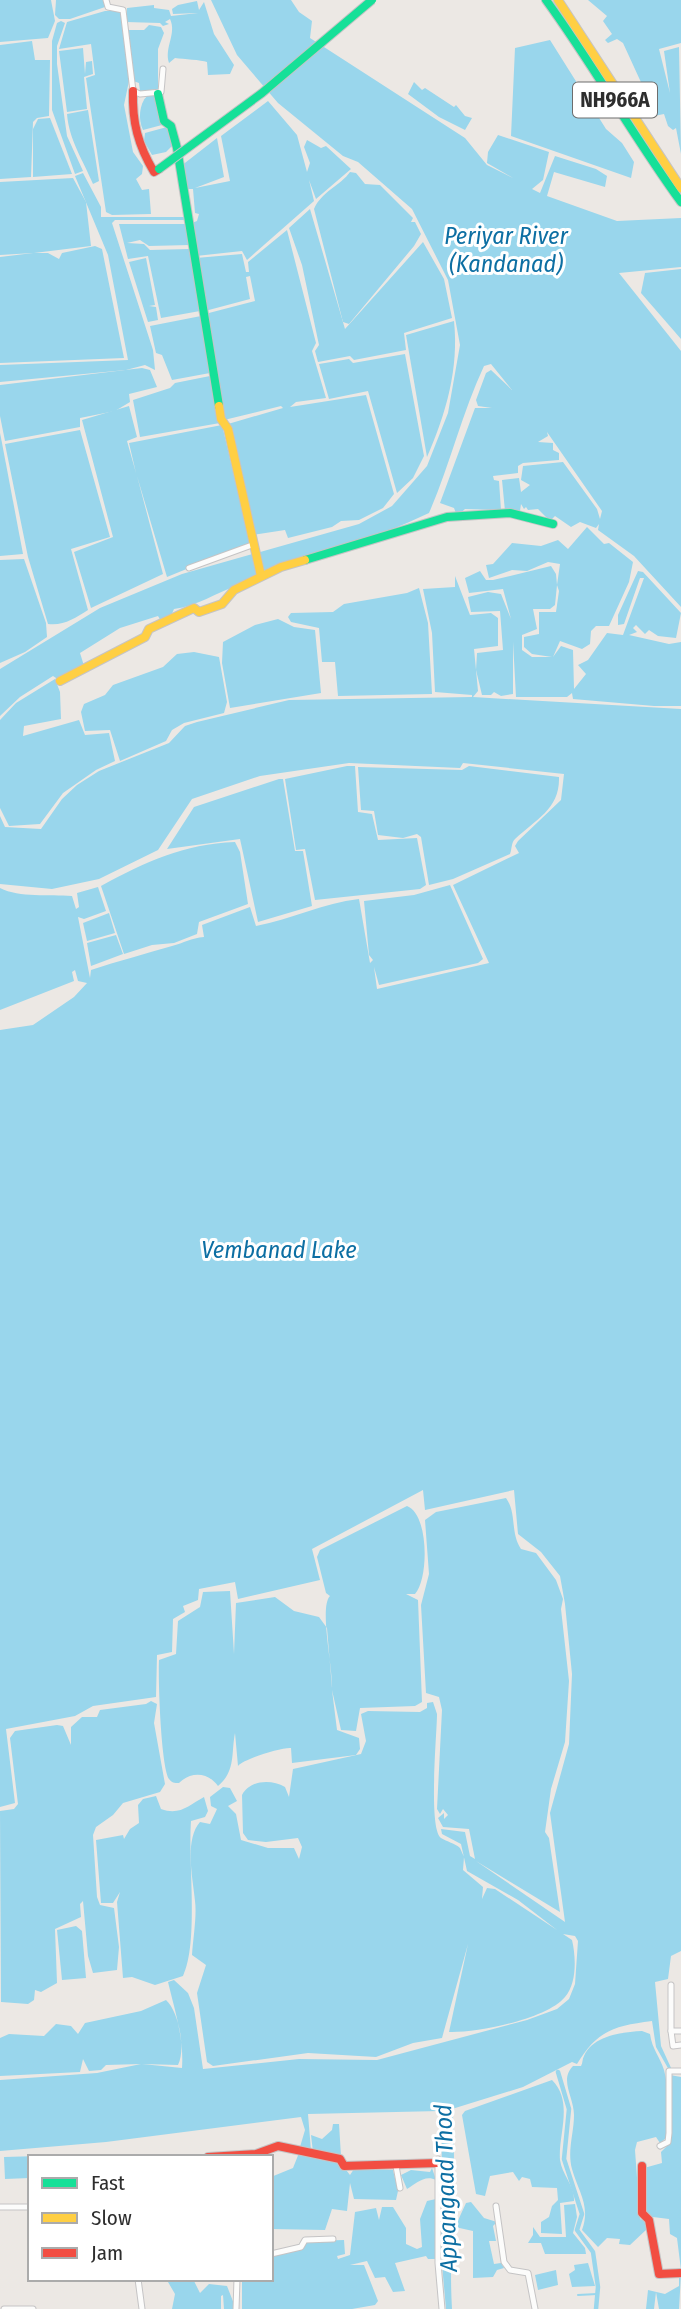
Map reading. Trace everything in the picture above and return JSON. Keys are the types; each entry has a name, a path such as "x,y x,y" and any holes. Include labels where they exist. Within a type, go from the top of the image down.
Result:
{"main road":[{"path":"132,91 132,127 135,138 154,172 262,93 372,0"},
{"name":"NH966A","path":"546,0 590,60 651,161 681,202"},
{"name":"NH966A","path":"558,0 681,188"},
{"path":"158,94 164,121 171,126 177,148 219,408 228,429 259,577"},
{"path":"60,681 145,637 149,629 194,608 201,612 222,604 234,590 281,567 447,517 510,513 553,524"},
{"path":"242,2155 256,2154 278,2146 340,2159 344,2166 396,2166 438,2161"},
{"path":"642,2166 642,2213 649,2220 659,2273 681,2273"}],"street":[{"path":"106,0 108,7 123,10 132,91 158,94 163,69"},
{"path":"189,568 251,546"},
{"path":"671,1985 673,2046 681,2045"},
{"path":"671,2031 681,2031"},
{"path":"660,2146 668,2142 669,2133 668,2074 669,2071 681,2071"},
{"path":"438,2161 438,2263 443,2309"},
{"path":"396,2166 400,2188"},
{"path":"496,2206 504,2262 510,2270 528,2273 534,2309"},
{"path":"0,2207 28,2207"},
{"path":"273,2254 300,2247 305,2240 333,2239"},
{"path":"138,2281 142,2309"},
{"path":"236,2309 237,2281"},
{"path":"4,2309 33,2309"}],"water":[{"path":"0,0 51,0 55,21 48,38 0,42"},
{"path":"56,0 104,0 105,7 70,19 59,19 55,15"},
{"name":"Periyar River (Kandanad)","path":"211,0 291,0 299,12 312,21 310,38 465,138 487,165 513,178 487,163 488,152 498,135 549,152 543,180 532,189 540,193 555,156 596,169 607,176 605,187 554,172 547,196 617,221 681,218 681,267 619,273 681,351 681,607 634,556 598,530 599,524 596,528 580,522 571,527 555,516 550,521 538,509 524,509 521,504 520,511 505,511 502,480 519,478 521,492 530,485 521,480 523,466 563,462 597,509 600,519 602,511 547,432 548,436 538,442 553,443 553,450 559,453 559,460 523,463 518,466 518,473 493,476 494,480 499,481 501,510 465,509 457,516 454,508 440,503 475,408 492,408 478,406 476,400 486,373 491,370 512,390 491,364 484,366 476,384 429,513 191,605 174,609 170,618 161,621 158,616 120,628 80,653 85,669 59,680 53,676 20,697 0,716 0,669 100,608 182,574 359,524 392,506 427,466 448,413 460,345 448,280 412,209 358,162 343,156 278,103 237,55"},
{"path":"588,0 681,0 681,43 659,49 670,93 664,51 679,47 681,154 676,128 673,130 668,126 664,114 654,116 651,112 655,110 653,92 645,91 623,43 617,39 608,43 605,40 612,34 603,21 607,16"},
{"path":"197,1 199,10 204,2 214,34 234,65 230,74 208,75 207,62 204,61 175,58 169,63 172,30 170,19 165,22 169,24 163,26 160,23 126,22 127,8 154,5 154,8 169,10 171,16 198,13 173,14 172,9"},
{"path":"105,11 122,11 129,81 124,105 133,152 143,166 142,174 136,179 142,190 149,189 151,214 112,215 106,212 86,78 95,75 91,44 59,49 67,22"},
{"path":"57,23 65,23 57,46 57,64 67,136 83,171 75,174 52,110 52,41"},
{"path":"149,25 161,27 164,33 158,49 158,89 140,91 139,83 133,81 127,30 144,30"},
{"path":"550,40 606,129 622,143 634,162 631,178 511,136 515,48"},
{"path":"32,41 35,60 50,60 49,116 37,118 33,122 31,177 0,179 0,45"},
{"path":"83,48 85,74 86,62 92,61 93,74 84,77 87,109 67,112 59,51"},
{"path":"414,82 422,90 425,88 454,107 456,105 465,116 472,118 465,130 439,117 408,94"},
{"path":"155,95 162,125 143,130 140,117 142,103 147,96"},
{"path":"268,101 297,135 307,172 310,163 304,147 307,140 321,148 326,146 351,169 316,199 309,180 314,201 247,260 242,251 196,256 192,223 197,221 199,214 195,213 193,189 186,189 181,166 217,138 224,177 195,188 230,181 221,136"},
{"path":"88,110 99,181 93,184 73,141 67,114"},
{"path":"50,118 72,174 33,177 33,129 38,119"},
{"path":"167,127 173,145 166,152 152,155 144,141 145,133"},
{"path":"350,172 356,173 365,184 380,185 413,218 411,222 415,222 421,234 349,324 343,322 314,209 321,198"},
{"path":"83,173 101,207 101,217 187,217 186,220 115,220 112,223 153,350 155,370 145,365 126,370 0,382 0,365 128,360 108,255 75,176"},
{"path":"73,178 86,202 91,246 34,253 48,253 59,259 62,253 95,246 102,249 124,358 0,363 0,257 33,253 0,255 0,182"},
{"path":"310,209 345,329 423,242 444,279 452,318 404,333 406,350 354,360 350,356 318,362 315,351 319,345 302,265 289,228"},
{"path":"119,224 188,224 190,245 149,246 140,240 127,243 144,244 150,250 189,249 200,311 161,318 148,256 128,259"},
{"path":"287,230 316,343 312,351 326,398 296,402 290,407 366,395 394,494 383,508 359,520 341,521 332,527 288,538 285,530 253,535 228,424 283,408 281,406 224,420 205,314 255,301 250,276 246,277 250,299 205,311 196,258 242,254 246,272 249,272 248,262"},
{"path":"146,258 155,305 149,306 156,307 158,320 148,322 129,262"},
{"path":"681,269 681,339 641,293 645,273"},
{"path":"201,316 210,373 172,380 162,355 156,353 150,326"},
{"path":"454,321 453,374 440,424 427,457 406,335"},
{"path":"405,354 424,456 413,478 397,493 368,391 329,399 319,364 349,359 353,363"},
{"path":"142,368 150,370 157,387 129,394 130,402 115,411 80,418 80,427 5,441 0,416 0,385"},
{"path":"210,376 220,423 140,437 133,400 170,388 175,383"},
{"path":"129,406 137,437 127,441 136,473 129,443 222,425 250,543 167,577 137,476 163,574 91,608 74,552 113,537 82,420"},
{"path":"80,430 110,537 71,549 88,610 64,623 48,624 28,557 5,444"},
{"path":"0,433 2,443 23,554 0,556"},
{"path":"587,527 604,544 609,543 633,562 629,582 609,626 596,626 591,631 590,644 582,649 560,641 553,657 561,646 573,650 574,689 586,674 578,665 588,660 607,633 623,635 644,578 640,578 624,624 618,625 618,615 638,571 643,572 681,613 676,638 658,636 649,630 645,634 636,625 633,628 637,632 629,635 669,644 681,642 681,706 573,699 572,693 567,697 516,697 513,642 513,694 501,696 494,692 491,695 482,695 476,670 477,653 503,650 500,611 471,612 468,597 488,592 501,594 511,619 503,589 469,593 465,578 480,571 486,580 493,580 551,566 556,574 557,585 560,564 548,562 527,571 512,570 489,578 486,565 493,564 512,543 541,546 558,540 568,549","holes":["557,585 559,591 556,612 539,612 539,634 524,637 524,647 532,654 552,657 532,657 522,650 522,635 537,629 533,609 550,609 555,605"]},
{"path":"24,559 46,623 47,637 25,652 0,663 0,560"},
{"name":"Vembanad Lake","path":"455,576 470,615 491,613 498,618 498,646 474,649 478,691 473,697 681,709 681,1951 671,1956 668,1979 655,1982 661,2046 672,2070 669,2070 656,2047 652,2021 638,2023 616,2028 599,2037 577,2064 572,2062 523,2087 452,2109 452,2309 446,2309 441,2253 440,2111 308,2114 311,2151 300,2147 305,2130 301,2117 106,2142 0,2151 0,2080 97,2073 141,2064 106,2065 101,2070 89,2071 83,2059 80,2072 0,2076 0,2038 9,2034 44,2036 56,2024 71,2026 78,2034 85,2023 141,2011 166,2000 178,2025 168,1982 174,1980 188,1993 194,2008 203,2069 299,2059 377,2060 527,2020 557,2009 569,1999 575,1984 578,1941 575,1936 563,1934 572,1940 574,1970 569,1991 556,2005 511,2023 449,2032 468,1944 442,2038 413,2043 376,2057 308,2053 213,2066 207,2062 197,1993 206,1965 192,1955 195,1907 191,1860 195,1830 200,1822 210,1824 217,1809 211,1806 210,1797 223,1787 230,1788 237,1801 228,1806 236,1814 241,1840 268,1848 294,1848 299,1859 302,1847 298,1838 266,1842 248,1840 243,1833 242,1795 246,1790 261,1782 274,1783 285,1787 289,1797 293,1769 361,1754 366,1741 361,1714 368,1711 420,1712 427,1708 427,1703 433,1702 437,1714 434,1800 437,1831 441,1838 460,1848 464,1856 461,1844 442,1834 441,1829 465,1832 470,1856 475,1859 469,1829 443,1827 438,1818 444,1813 444,1819 448,1815 443,1809 440,1814 437,1809 442,1710 439,1697 426,1693 421,1605 429,1574 425,1520 436,1512 506,1498 521,1549 536,1553 556,1580 563,1599 561,1609 569,1681 565,1742 551,1789 545,1832 549,1838 560,1912 476,1861 565,1922 550,1813 569,1744 572,1674 565,1604 560,1576 541,1552 518,1534 514,1490 425,1510 423,1490 312,1549 320,1580 238,1599 235,1582 199,1589 198,1600 183,1606 185,1612 173,1619 172,1652 157,1655 156,1697 93,1706 75,1716 6,1729 15,1803 0,1807 0,1030 33,1025 74,997 87,983 78,981 75,970 72,972 74,981 0,1010 0,888 26,894 72,896 76,909 79,907 77,893 98,887 106,911 84,919 78,917 90,978 91,970 204,937 202,925 250,907 256,926 359,899 370,963 373,960 369,955 364,901 414,895 450,885 483,959 478,963 379,985 374,967 377,989 489,963 453,885 519,853 515,846 518,841 561,800 564,774 463,763 460,768 349,763 260,776 192,799 158,850 99,879 52,889 0,884 0,816 5,827 41,829 62,799 77,785 99,771 169,743 185,726 197,722 289,700 472,697 435,692 432,633 423,589 455,587","holes":["464,1857 467,1871 518,1900 557,1930 495,1889 487,1888 482,1899 483,1887 463,1870","181,2042 182,2068 142,2064 178,2065"]},
{"path":"419,588 428,623 432,694 338,696 335,662 322,662 319,628 291,622 288,617 291,613 333,612 344,604 407,593"},
{"path":"278,619 294,627 315,630 321,693 230,708 222,663 223,642 255,625"},
{"path":"194,652 219,657 227,702 224,713 184,723 172,730 166,741 120,761 110,730 85,731 81,712 84,704 105,695 113,685 163,667 177,654"},
{"path":"55,679 60,692 61,719 24,726 23,736 79,720 85,735 109,733 115,761 96,770 63,793 40,824 9,826 0,808 0,720 16,703"},
{"path":"355,766 358,812 372,814 378,840 417,838 426,885 420,889 315,900 305,849 296,850 285,779"},
{"path":"469,766 559,777 558,788 545,813 514,841 510,854 453,879 429,885 421,837 417,834 403,838 378,835 374,811 361,810 358,767 462,770"},
{"path":"283,779 295,851 303,851 312,906 258,922 240,839 167,849 194,807"},
{"path":"235,842 240,852 248,904 199,922 197,934 174,943 152,945 124,954 101,886 133,869 182,850"},
{"path":"109,913 115,933 87,941 83,923"},
{"path":"116,935 123,954 91,966 87,943"},
{"path":"407,1506 414,1511 423,1533 424,1562 420,1586 415,1594 406,1594 418,1600 422,1702 415,1706 360,1708 356,1731 341,1730 332,1690 337,1730 359,1738 360,1749 356,1755 292,1763 291,1748 286,1748 255,1757 238,1766 235,1733 230,1768 218,1786 209,1778 199,1775 189,1776 179,1783 170,1780 166,1771 162,1741 159,1660 176,1654 178,1621 200,1607 203,1592 230,1591 234,1654 236,1603 275,1597 294,1611 319,1617 326,1627 327,1602 330,1596 326,1593 317,1557 320,1550"},
{"path":"151,1701 157,1704 154,1723 165,1784 160,1792 123,1803 113,1815 96,1827 93,1835 97,1897 100,1905 114,1908 119,1947 117,1970 93,1973 88,1956 83,1901 80,1904 81,1917 55,1929 57,1983 41,1992 35,1990 34,2000 28,2004 1,2002 0,1811 14,1809 18,1804 10,1738 15,1731 57,1725 63,1726 71,1745 71,1727 82,1717 97,1717 100,1710"},
{"path":"156,1796 161,1809 168,1811 184,1809 204,1797 208,1811 205,1817 191,1821 192,1923 188,1962 183,1976 155,1985 132,1977 123,1978 117,1902 120,1892 113,1903 101,1903 96,1840 123,1835 124,1839 130,1829 139,1823 138,1805 143,1799"},
{"path":"76,1926 82,1931 86,1978 62,1980 57,1930"},
{"path":"642,2031 650,2034 666,2078 666,2138 660,2143 656,2137 637,2142 635,2150 640,2219 647,2222 647,2229 630,2245 619,2244 620,2239 607,2238 598,2247 582,2230 585,2213 571,2162 574,2115 567,2077 573,2066 581,2066 584,2056 594,2043 610,2036"},
{"path":"670,2075 681,2077 681,2270 677,2238 670,2234 669,2219 645,2216 644,2168 662,2163 661,2152 669,2144"},
{"path":"552,2080 559,2089 564,2108 560,2160 574,2196 574,2201 560,2203 562,2234 541,2233 541,2222 549,2217 552,2206 558,2200 557,2188 532,2187 530,2179 522,2177 519,2181 513,2172 490,2176 485,2196 476,2194 462,2115 465,2111"},
{"path":"333,2124 339,2124 341,2156 313,2152 311,2135 322,2139 332,2130"},
{"path":"299,2153 321,2160 339,2161 350,2175 354,2169 393,2170 398,2191 396,2200 354,2199 350,2183 347,2211 332,2209 325,2230 273,2229 273,2176 293,2168"},
{"path":"28,2156 28,2178 5,2179 4,2157"},
{"path":"432,2168 436,2180 424,2179 407,2189 401,2175 411,2170 430,2172"},
{"path":"436,2199 437,2259 428,2259 426,2256 395,2263 405,2291 393,2292 385,2277 375,2278 367,2261 350,2265 364,2265 378,2301 375,2305 352,2309 242,2309 242,2281 273,2281 273,2255 284,2253 309,2241 344,2240 345,2254 337,2256 338,2259 350,2255 355,2212 376,2208 379,2220 382,2207 393,2207 406,2228 406,2244 417,2249 422,2247 420,2219 427,2201"},
{"path":"471,2202 484,2218 497,2222 493,2226 496,2241 489,2241 494,2264 501,2263 504,2268 497,2270 493,2277 473,2278 473,2231 455,2227 466,2203"},
{"path":"575,2204 577,2217 573,2233 585,2248 586,2254 545,2254 541,2243 528,2243 533,2235 533,2227 540,2237 566,2237 564,2205"},
{"path":"588,2263 595,2286 572,2287 569,2274 575,2270 574,2265"},
{"path":"556,2270 558,2285 538,2290 535,2275"},
{"path":"681,2274 679,2309 659,2309 656,2292 654,2309 646,2309 648,2290 665,2294 679,2286"},
{"path":"194,2281 200,2293 209,2284 227,2286 236,2309 224,2309 223,2295 221,2309 172,2309 175,2294 168,2282"}],"waterway":[{"path":"558,2072 569,2109 564,2159 582,2214 577,2230 593,2252 598,2287 596,2309"},
{"path":"578,2295 597,2294"}],"traffic: fast":[{"path":"159,169 262,93 372,0"},
{"path":"546,0 681,202"},
{"path":"158,94 164,121 171,126 177,148 219,406"},
{"path":"305,560 447,517 510,513 553,524"}],"traffic: slow":[{"path":"558,0 681,188"},
{"path":"219,406 221,419 228,429 261,576"},
{"path":"60,681 145,637 149,629 194,608 199,612 222,604 234,590 281,567 305,560"}],"traffic: jam":[{"path":"133,91 135,123 140,143 154,172 159,169"},
{"path":"240,2155 256,2154 278,2146 340,2159 344,2166 438,2163"},
{"path":"642,2166 642,2213 649,2220 659,2274 681,2273"}],"water label":[{"name":"Appangaad Thod","path":"446,2188"}]}
